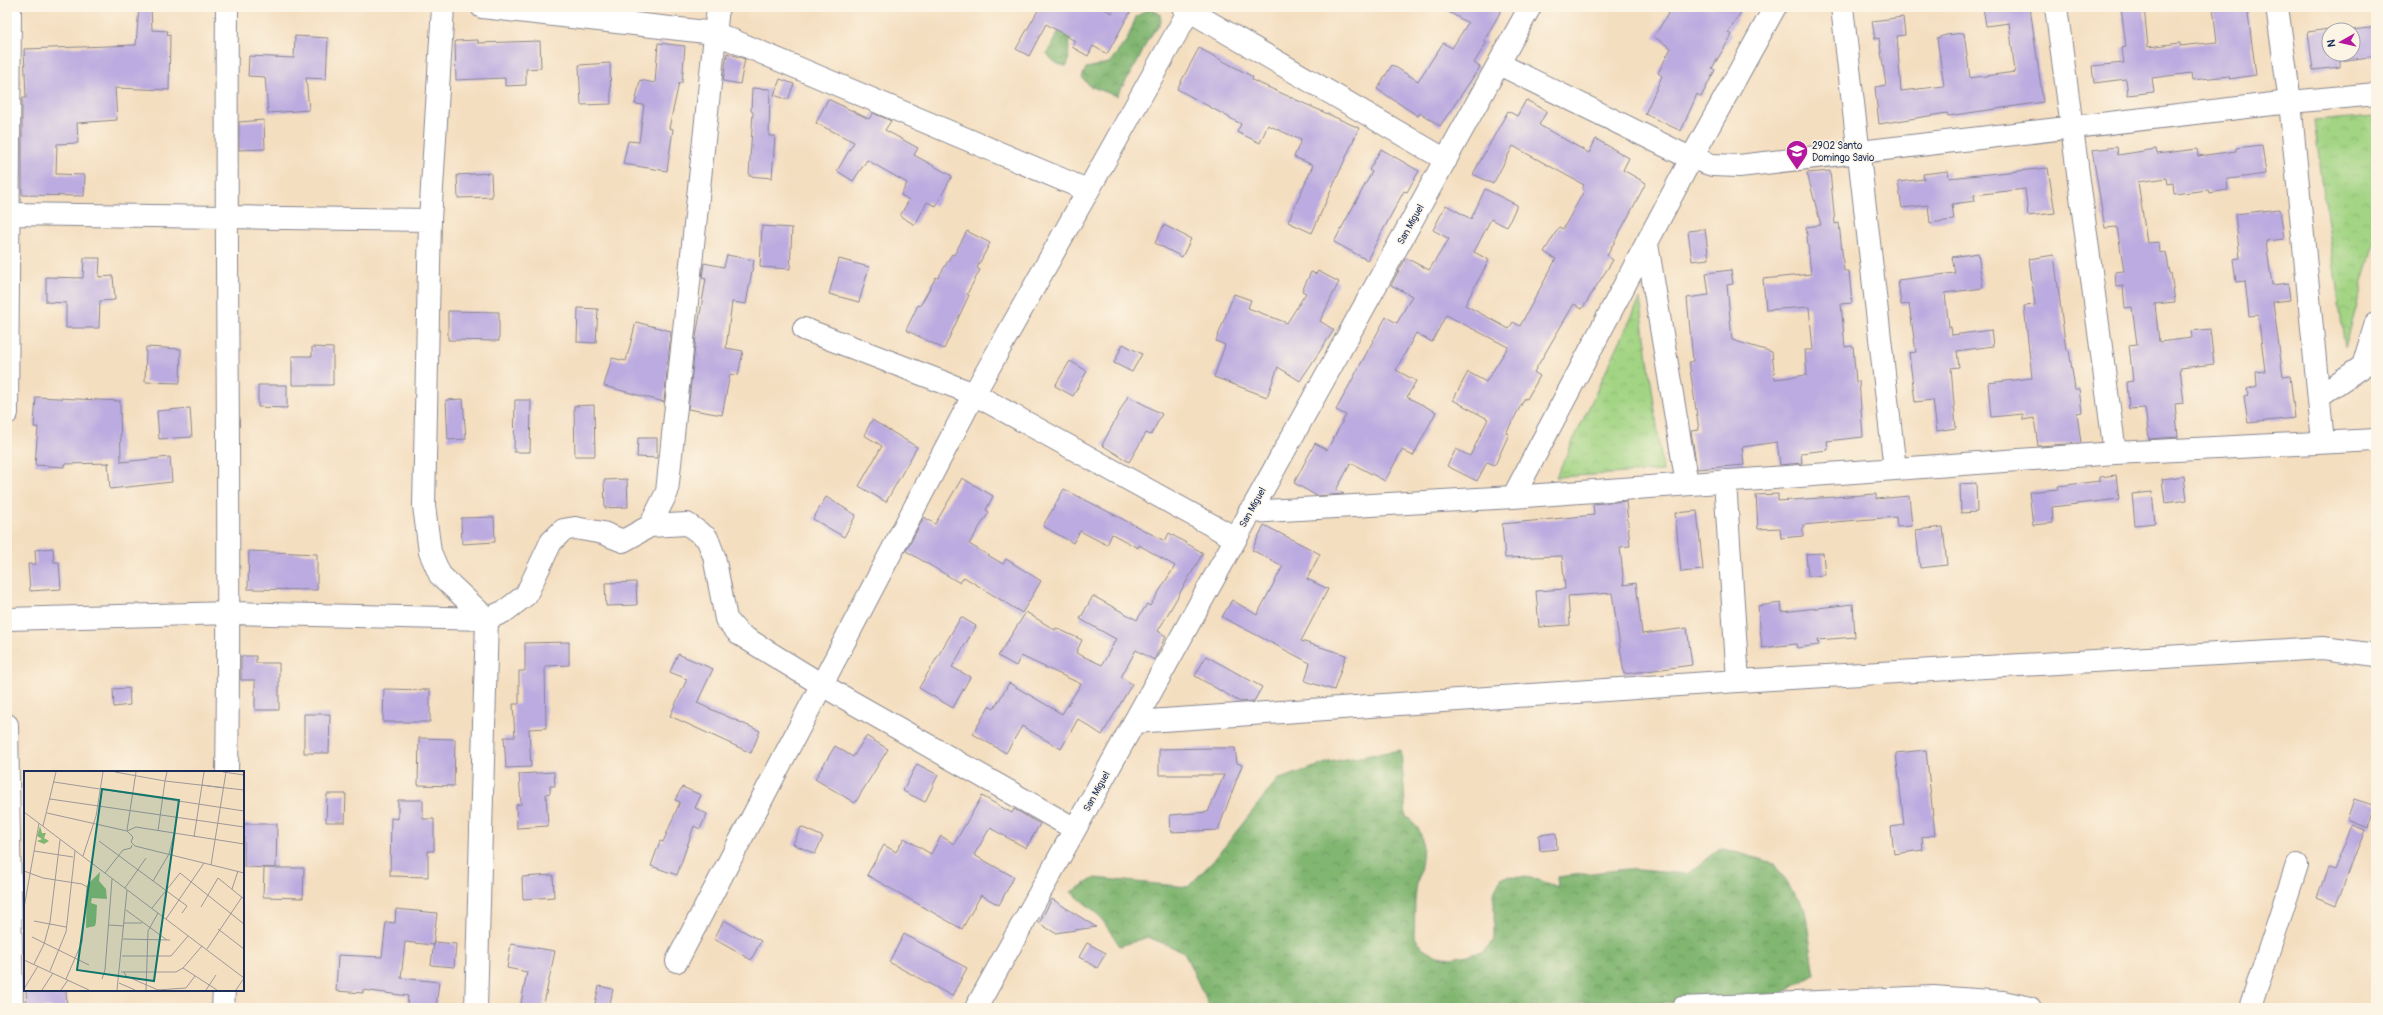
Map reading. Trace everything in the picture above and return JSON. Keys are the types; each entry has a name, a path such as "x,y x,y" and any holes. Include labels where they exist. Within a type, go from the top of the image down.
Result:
{"street":[{"path":"7,413 10,7"},
{"path":"227,7 225,217 230,613 227,771"},
{"path":"443,7 430,220 424,506 430,552 440,576 487,619 476,1008"},
{"path":"482,7 715,33 1087,190"},
{"path":"650,526 667,492 718,7"},
{"name":"San Miguel","path":"976,1008 1249,512 1530,7"},
{"path":"1513,497 1692,157 1775,7"},
{"path":"1842,7 1860,153 1895,469"},
{"path":"2056,7 2115,453"},
{"path":"2277,7 2290,102 2323,442"},
{"path":"677,961 974,394 1188,8 1446,160"},
{"path":"1499,64 1692,157 1712,165 1739,166 2290,102 2376,94"},
{"path":"8,214 430,220"},
{"path":"1647,244 1687,484"},
{"path":"2319,396 2363,366 2376,323"},
{"path":"804,329 974,394 1235,538"},
{"path":"1249,512 1513,497 2115,453 2376,440"},
{"path":"1725,481 1738,681"},
{"path":"7,619 230,613 487,619 505,611 526,595 551,542 563,530 575,528 603,533 623,541 650,526 687,524 707,538 714,556 726,619 739,634 822,685 1075,830"},
{"path":"1134,722 1738,681 2323,648 2376,655"},
{"path":"7,725 12,1008"},
{"path":"2250,1008 2297,865"},
{"path":"223,1008 224,991"},
{"path":"1682,1008 1933,997 2003,1002 2030,1008"}],"green space":[{"path":"1152,9 1160,14 1161,22 1147,41 1140,57 1117,96 1089,86 1082,77 1086,68 1109,63 1127,40 1136,17 1146,10"},
{"path":"1061,27 1074,37 1071,40 1069,47 1067,66 1055,62 1047,53"},
{"path":"2376,116 2376,235 2345,348 2314,121"},
{"path":"1640,299 1663,471 1556,477"},
{"path":"1401,750 1406,817 1414,823 1420,831 1423,850 1415,896 1414,936 1423,948 1437,956 1452,958 1483,952 1494,940 1494,891 1502,877 1517,876 1530,878 1558,887 1557,877 1627,869 1687,874 1720,848 1774,863 1805,910 1815,975 1765,1003 1582,1002 1573,1006 1555,1009 1502,1005 1488,1005 1470,1008 1210,1008 1184,952 1148,937 1120,946 1098,914 1071,892 1095,878 1188,887 1214,860 1277,780 1329,762"}],"building":[{"path":"139,7 151,7 152,30 168,31 167,34 170,35 169,90 115,88 117,120 77,123 78,143 57,144 56,174 85,175 84,196 22,195 22,98 26,98 24,49 136,45"},
{"path":"1040,7 1101,7 1112,13 1115,7 1133,7 1107,54 1093,46 1088,56 1072,47 1075,41 1046,24 1029,56 1016,49"},
{"path":"1440,7 1503,7 1484,41 1487,42 1474,63 1480,67 1440,126 1420,113 1418,116 1377,89 1392,65 1418,81 1443,43 1452,48 1468,23"},
{"path":"1672,7 1744,7 1728,33 1732,35 1712,68 1715,70 1701,97 1697,94 1681,131 1645,114 1662,76 1658,73 1671,48 1654,37"},
{"path":"1983,7 2030,7 2043,102 1948,116 1947,113 1879,124 1875,87 1886,85 1879,38 1875,39 1872,21 1903,17 1905,35 1897,36 1901,91 1944,86 1937,38 1946,35 1964,33 1970,78 2015,72 2009,23 1986,26"},
{"path":"2121,7 2144,7 2148,47 2180,43 2180,46 2217,42 2213,7 2247,7 2256,75 2229,79 2229,76 2192,80 2191,73 2152,78 2154,92 2128,95 2126,79 2094,83 2092,66 2124,63 2122,48 2126,47"},
{"path":"2376,27 2376,56 2361,58 2361,29"},
{"path":"2321,30 2321,62 2340,62 2340,67 2313,70 2308,32"},
{"path":"295,36 328,38 326,79 306,78 309,110 268,113 265,77 248,76 249,56 294,58"},
{"path":"478,40 478,43 540,41 541,68 526,69 526,85 505,86 505,78 456,80 455,41"},
{"path":"658,43 685,46 682,83 679,83 669,128 673,129 667,171 623,164 628,141 639,142 644,105 635,104 640,80 655,83"},
{"path":"1199,48 1253,77 1252,80 1359,128 1312,233 1288,222 1313,165 1294,157 1301,140 1268,125 1260,143 1237,132 1241,124 1177,89"},
{"path":"727,53 745,59 740,84 723,81"},
{"path":"610,63 611,104 581,105 579,65"},
{"path":"780,79 794,84 788,100 774,95"},
{"path":"752,88 770,89 769,136 775,136 772,178 749,176 753,112 751,111"},
{"path":"828,99 869,119 873,113 891,121 885,130 918,148 914,155 952,176 936,206 927,202 915,225 900,216 909,200 901,195 907,183 867,160 853,181 837,171 854,142 816,123"},
{"path":"1526,100 1547,111 1539,125 1589,153 1596,139 1629,158 1623,170 1646,183 1607,256 1613,260 1582,309 1574,304 1534,372 1540,376 1527,399 1525,398 1506,433 1509,434 1495,465 1487,462 1477,481 1447,466 1456,449 1470,456 1488,419 1453,400 1468,372 1486,382 1508,347 1446,315 1432,342 1416,333 1396,370 1416,381 1407,397 1436,412 1413,456 1402,450 1385,481 1351,463 1336,490 1344,494 1317,496 1294,483 1315,443 1327,450 1346,415 1336,410 1386,317 1397,323 1412,296 1391,285 1406,258 1429,270 1449,239 1433,230 1446,205 1471,219 1485,189 1517,205 1507,227 1491,219 1474,252 1489,260 1465,305 1509,329 1513,322 1520,326 1556,259 1544,252 1559,227 1563,229 1584,191 1582,189 1584,185 1513,146 1493,184 1473,174 1508,111 1517,116"},
{"path":"264,120 265,149 239,150 239,122"},
{"path":"2262,145 2266,174 2229,179 2227,180 2228,190 2209,193 2208,190 2174,194 2173,183 2168,184 2167,178 2138,182 2147,243 2159,242 2160,253 2166,252 2171,273 2175,302 2155,304 2159,342 2192,338 2191,331 2210,329 2214,364 2180,368 2184,403 2175,404 2178,437 2149,439 2145,408 2129,409 2127,382 2133,381 2129,345 2137,344 2132,307 2125,308 2123,286 2116,287 2115,272 2124,271 2117,227 2105,228 2092,150 2117,147 2118,155 2156,149 2157,154 2197,149 2198,156 2236,151 2236,148"},
{"path":"1381,149 1419,171 1407,192 1404,191 1367,260 1334,242 1372,172 1369,170"},
{"path":"2048,168 2055,213 2028,216 2025,189 1974,195 1975,201 1952,204 1954,220 1930,223 1928,205 1902,208 1898,182 1924,179 1923,174 1948,171 1949,178"},
{"path":"1830,171 1835,224 1839,223 1844,271 1849,271 1852,303 1841,304 1845,347 1853,346 1856,382 1859,381 1863,437 1827,441 1828,450 1801,453 1802,463 1780,465 1777,442 1742,447 1744,465 1697,469 1691,431 1699,430 1689,362 1693,361 1687,298 1709,295 1706,273 1731,270 1733,284 1727,285 1732,340 1772,352 1775,379 1807,375 1805,350 1813,350 1809,307 1766,310 1763,279 1811,274 1806,227 1821,225 1807,173"},
{"path":"491,173 492,197 458,198 457,175"},
{"path":"2280,209 2284,239 2266,241 2272,285 2288,283 2290,300 2273,302 2283,377 2290,376 2295,418 2248,423 2244,396 2248,395 2247,389 2257,386 2256,372 2265,371 2258,315 2249,316 2245,281 2236,282 2233,259 2240,258 2235,214"},
{"path":"1164,225 1191,239 1182,257 1155,243"},
{"path":"762,226 792,228 790,269 760,267"},
{"path":"1705,229 1709,259 1692,261 1688,231"},
{"path":"967,231 990,243 977,268 980,270 967,294 969,295 944,349 906,330 918,305 920,306 936,277 938,278 952,254 954,255"},
{"path":"1978,253 1983,288 1945,293 1949,327 1951,327 1952,335 1991,330 1993,346 1957,351 1959,367 1951,368 1956,428 1937,431 1933,400 1915,402 1909,353 1916,352 1909,304 1901,305 1898,280 1955,273 1952,257"},
{"path":"727,255 754,260 746,304 732,302 726,348 743,351 738,375 730,374 722,415 688,409 696,337 706,279 702,278 704,263 724,267"},
{"path":"2054,255 2066,350 2069,350 2075,389 2079,389 2082,412 2077,413 2081,443 2038,446 2034,418 2023,420 2023,414 1991,417 1988,383 2032,378 2024,306 2035,305 2029,259"},
{"path":"84,258 100,258 99,277 113,276 115,300 100,301 99,328 66,328 66,303 46,302 46,277 83,278"},
{"path":"839,259 869,267 859,302 829,294"},
{"path":"1318,271 1339,282 1320,321 1334,330 1300,381 1278,367 1267,397 1214,377 1225,345 1216,341 1234,294 1251,300 1248,308 1287,323 1306,293 1302,291 1311,272 1316,274"},
{"path":"578,308 598,309 596,343 577,342"},
{"path":"448,311 499,312 499,341 448,340"},
{"path":"636,322 671,331 664,402 604,386 612,358 626,361"},
{"path":"1123,344 1142,354 1132,372 1114,363"},
{"path":"146,347 181,349 180,383 145,382"},
{"path":"312,347 333,348 333,385 292,385 292,356 312,356"},
{"path":"1070,361 1087,371 1073,396 1055,386"},
{"path":"258,385 287,385 287,408 258,407"},
{"path":"1128,396 1162,414 1151,435 1146,433 1129,462 1102,445"},
{"path":"36,397 120,401 121,462 170,457 172,482 110,489 108,463 64,464 64,467 35,465 38,427 34,427"},
{"path":"463,399 466,439 448,440 446,400"},
{"path":"515,400 531,400 530,452 514,452"},
{"path":"594,405 595,456 575,456 574,406"},
{"path":"190,408 192,437 159,439 157,411"},
{"path":"872,420 917,447 886,502 859,486 882,446 864,435"},
{"path":"638,438 657,438 657,458 637,457"},
{"path":"2116,475 2119,499 2052,507 2053,523 2033,525 2029,492 2059,489 2058,486 2100,481 2100,477"},
{"path":"2184,476 2187,500 2165,503 2162,479"},
{"path":"962,478 993,496 986,510 989,512 969,544 1003,564 1006,559 1041,581 1022,613 964,577 960,583 906,551 924,517 935,524"},
{"path":"627,479 628,507 605,508 604,480"},
{"path":"1976,483 1977,512 1961,513 1960,484"},
{"path":"1064,489 1165,541 1169,533 1203,553 1158,631 1166,636 1154,660 1136,650 1121,677 1132,684 1102,735 1078,719 1061,749 1022,726 1006,753 973,734 989,706 994,709 1009,683 1062,714 1081,684 1021,656 1016,666 998,656 1026,612 1055,630 1056,628 1082,640 1076,653 1102,665 1116,639 1080,619 1093,596 1137,620 1147,604 1150,606 1175,566 1139,545 1138,548 1112,534 1107,545 1080,531 1073,543 1043,526"},
{"path":"2152,492 2155,523 2135,525 2132,494"},
{"path":"1778,494 1778,501 1876,494 1876,499 1909,496 1912,526 1897,527 1896,517 1846,521 1803,525 1803,536 1781,538 1780,528 1758,529 1756,495"},
{"path":"826,497 856,515 844,537 813,519"},
{"path":"1626,501 1630,546 1620,547 1624,585 1636,583 1642,634 1687,628 1692,665 1624,674 1612,593 1568,596 1570,625 1539,627 1536,591 1565,589 1562,556 1505,558 1502,524 1594,515 1593,504"},
{"path":"1697,511 1703,570 1681,572 1675,513"},
{"path":"494,517 495,542 462,544 461,518"},
{"path":"1264,525 1320,554 1307,579 1328,589 1301,641 1346,655 1334,690 1305,681 1310,663 1222,617 1232,600 1257,615 1283,566 1252,550"},
{"path":"1943,527 1947,565 1920,568 1916,530"},
{"path":"53,548 54,562 59,562 61,589 30,591 28,564 36,564 35,550"},
{"path":"249,551 317,554 317,590 248,589"},
{"path":"1823,553 1825,575 1808,576 1806,554"},
{"path":"636,582 637,605 606,606 605,583"},
{"path":"1781,603 1782,612 1853,604 1855,637 1818,640 1819,645 1797,648 1796,644 1762,648 1758,606"},
{"path":"961,617 976,626 952,667 970,677 953,708 919,688"},
{"path":"569,642 569,665 545,666 546,728 529,729 531,767 506,768 504,737 515,737 513,704 519,704 519,671 525,671 525,643"},
{"path":"678,654 713,669 697,703 760,731 751,753 670,716 687,679 670,672"},
{"path":"241,656 256,656 256,663 279,663 279,710 255,710 255,680 241,680"},
{"path":"1206,656 1262,687 1254,701 1240,702 1195,676"},
{"path":"129,688 130,705 114,707 113,689"},
{"path":"384,689 430,690 430,722 383,722"},
{"path":"304,714 330,714 329,753 304,753"},
{"path":"866,736 888,749 855,803 815,779 835,746 853,757"},
{"path":"419,738 455,739 454,786 418,785"},
{"path":"1235,748 1237,763 1242,765 1218,830 1171,832 1170,815 1208,812 1224,775 1159,775 1159,749"},
{"path":"1926,750 1935,835 1922,837 1923,850 1894,854 1891,827 1904,825 1896,753"},
{"path":"917,764 938,775 925,802 903,791"},
{"path":"554,772 555,786 550,786 550,793 546,794 548,826 517,828 516,805 521,804 519,774"},
{"path":"682,787 701,795 695,808 707,814 700,829 694,826 677,875 651,866 660,841 663,842 680,802 675,800"},
{"path":"327,794 346,794 345,822 326,822"},
{"path":"982,796 1012,813 1014,809 1040,824 1026,848 990,828 974,855 1014,877 999,905 981,895 962,929 867,875 884,845 896,852 904,838 931,854 941,836 954,844"},
{"path":"2354,799 2376,806 2369,828 2347,820"},
{"path":"398,800 423,800 423,819 434,819 434,851 428,851 428,877 390,876 391,818 398,819"},
{"path":"244,824 277,824 276,868 244,867"},
{"path":"2352,825 2365,830 2336,905 2317,897 2328,868 2334,870"},
{"path":"801,827 823,837 815,854 793,844"},
{"path":"1556,833 1557,849 1540,851 1539,835"},
{"path":"264,868 304,868 303,898 263,897"},
{"path":"553,875 554,897 523,899 522,877"},
{"path":"1052,899 1096,927 1055,933 1039,923"},
{"path":"396,909 437,913 433,945 405,942 401,978 439,982 436,1008 407,1006 408,996 363,990 363,993 336,991 338,955 382,957 386,922 395,923"},
{"path":"724,920 761,941 751,960 714,939"},
{"path":"904,934 967,968 952,996 889,962"},
{"path":"434,942 456,944 454,967 431,965"},
{"path":"1087,943 1106,953 1097,968 1079,957"},
{"path":"511,944 555,951 543,1008 520,1008 527,972 507,968"},
{"path":"599,986 613,989 609,1008 594,1008"},
{"path":"26,991 66,991 67,1008 27,1008"}],"place":[{"name":"2902 Santo Domingo Savio","path":"1797,170"}]}
